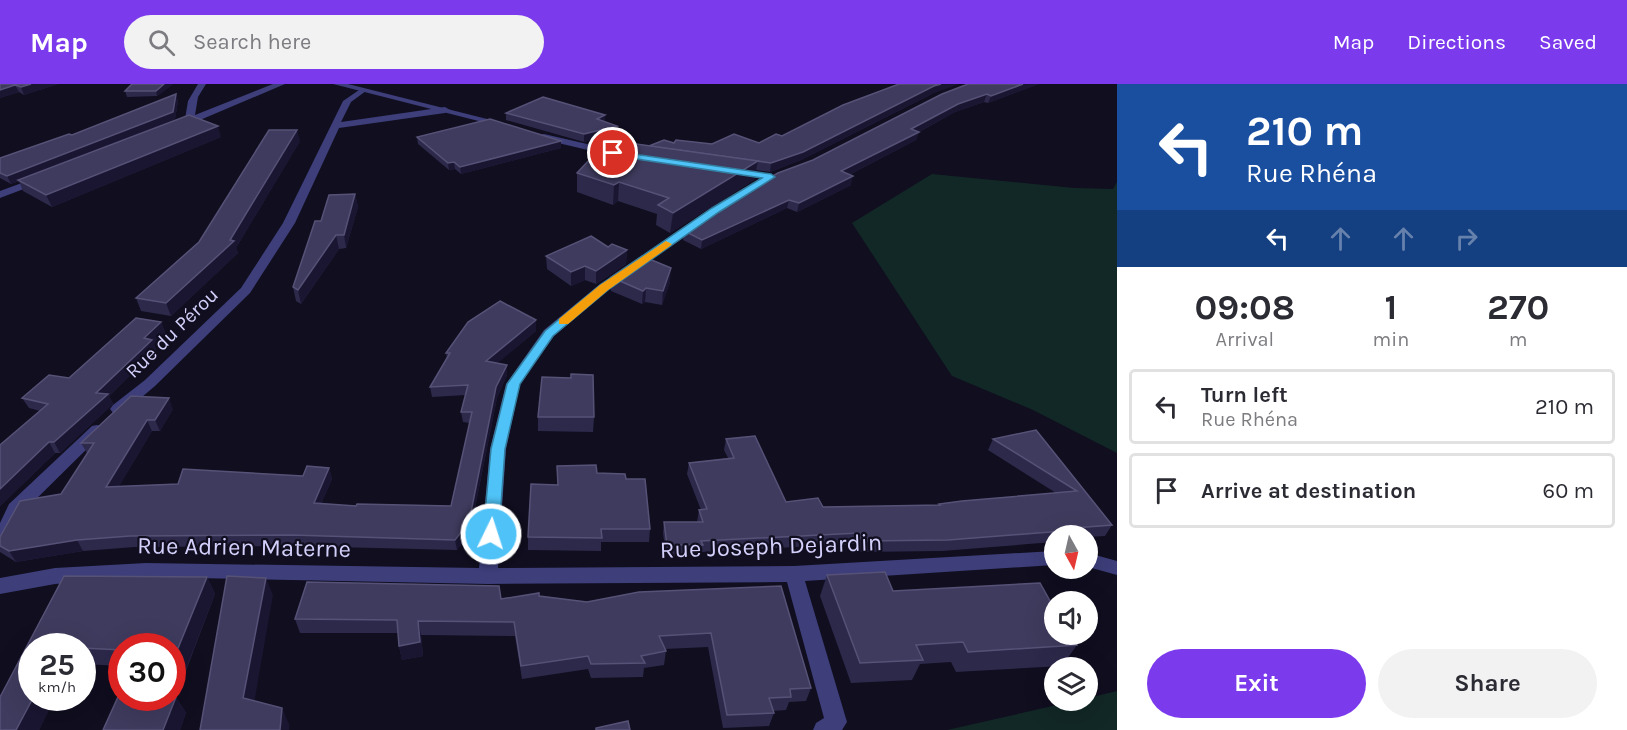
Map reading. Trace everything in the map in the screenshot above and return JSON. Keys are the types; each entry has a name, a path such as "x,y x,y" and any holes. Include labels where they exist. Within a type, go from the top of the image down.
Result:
{"street":[{"path":"190,121 193,93 201,84"},
{"path":"167,129 281,84"},
{"path":"338,84 521,130"},
{"name":"Rue du Pérou","path":"0,542 15,509 246,290 289,223 347,101 362,91"},
{"path":"336,126 446,110"},
{"path":"532,134 567,144 636,158"},
{"path":"724,171 775,175 752,188"},
{"path":"0,195 45,178"},
{"path":"488,576 498,449 513,384 549,333 604,287 715,210"},
{"name":"Rue Joseph Dejardin","path":"488,576 794,574 1044,559"},
{"path":"1098,563 1117,568"},
{"name":"Rue Adrien Materne","path":"0,586 55,576 146,570 488,576"},
{"path":"794,574 836,722 824,730"}],"green space":[{"path":"932,174 1074,188 1113,189 1117,182 1117,453 1033,410 952,376 852,223"},
{"path":"1117,691 1117,730 947,730 1044,708 1044,711 1098,711 1098,696"}],"building":[{"path":"0,84 31,84 21,87 15,85 0,90"},
{"path":"132,84 164,84 156,91 125,91"},
{"path":"899,84 941,84 803,152 771,163 649,146 664,140 674,143 676,140 712,144 734,134 759,143 776,134 782,136 843,105"},
{"path":"968,84 1023,84 991,96 987,94 958,104 911,129 919,132 841,171 853,176 799,203 789,200 702,240 684,231 721,205 778,173 813,160 942,94"},
{"path":"176,94 173,112 7,176 0,173 0,158 69,134 72,135"},
{"path":"543,97 605,115 597,119 617,126 584,134 506,113"},
{"path":"189,115 218,126 46,195 18,180"},
{"path":"490,119 561,141 460,167 454,162 448,163 417,137"},
{"path":"269,130 297,130 230,240 234,241 166,303 136,298 199,242"},
{"path":"629,143 758,161 673,213 658,205 669,198 619,182 614,185 577,173 593,156"},
{"path":"355,194 344,235 336,235 298,290 293,287 315,221 321,221 329,195"},
{"path":"591,236 608,247 612,244 627,250 596,271 585,266 571,272 546,256"},
{"path":"642,256 671,268 663,291 646,288 643,291 611,277"},
{"path":"500,301 536,320 486,361 507,365 496,387 469,522 455,540 291,535 130,536 77,540 9,551 0,546 0,537 20,501 61,494 94,443 81,443 131,396 169,398 155,420 147,420 106,487 178,484 183,469 303,476 307,466 329,468 314,503 356,506 357,504 451,506 472,412 461,412 468,385 430,387 450,353 446,353 468,322"},
{"path":"136,318 161,322 144,338 152,340 96,393 108,394 54,442 49,442 0,489 0,445 48,404 22,398 49,375 69,378"},
{"path":"571,374 593,375 594,417 538,417 542,377 571,378"},
{"path":"1036,430 1112,525 1044,525 1044,532 948,540 862,541 859,533 701,541 703,545 667,545 664,522 703,522 699,510 707,509 689,463 734,458 726,439 755,436 786,502 818,498 823,507 940,505 1077,491 993,439"},
{"path":"596,465 597,473 625,474 626,479 645,479 650,529 601,529 602,538 528,537 531,484 558,485 557,466"},
{"path":"885,572 893,591 1040,583 1044,591 1044,645 1077,645 968,652 963,642 916,645 923,660 860,663 827,575"},
{"path":"64,576 207,577 184,633 108,633 108,649 96,649 96,633 34,633"},
{"path":"227,576 266,578 243,698 282,708 280,730 200,730"},
{"path":"307,582 499,586 501,599 539,593 539,596 587,602 639,592 781,586 811,688 790,689 791,697 769,698 774,713 727,715 711,633 659,636 666,651 641,656 645,663 591,664 588,656 521,666 514,622 418,621 420,642 399,646 397,620 295,619"},
{"path":"18,663 18,711 26,711 16,730 0,730 0,697"},
{"path":"112,711 170,711 163,730 103,730"},
{"path":"628,721 630,730 596,730 596,728"}],"slow traffic":[{"path":"563,321 604,287 666,244"}],"route":[{"path":"491,534 498,449 513,384 549,333 604,287 715,210 771,177 613,153"}]}
